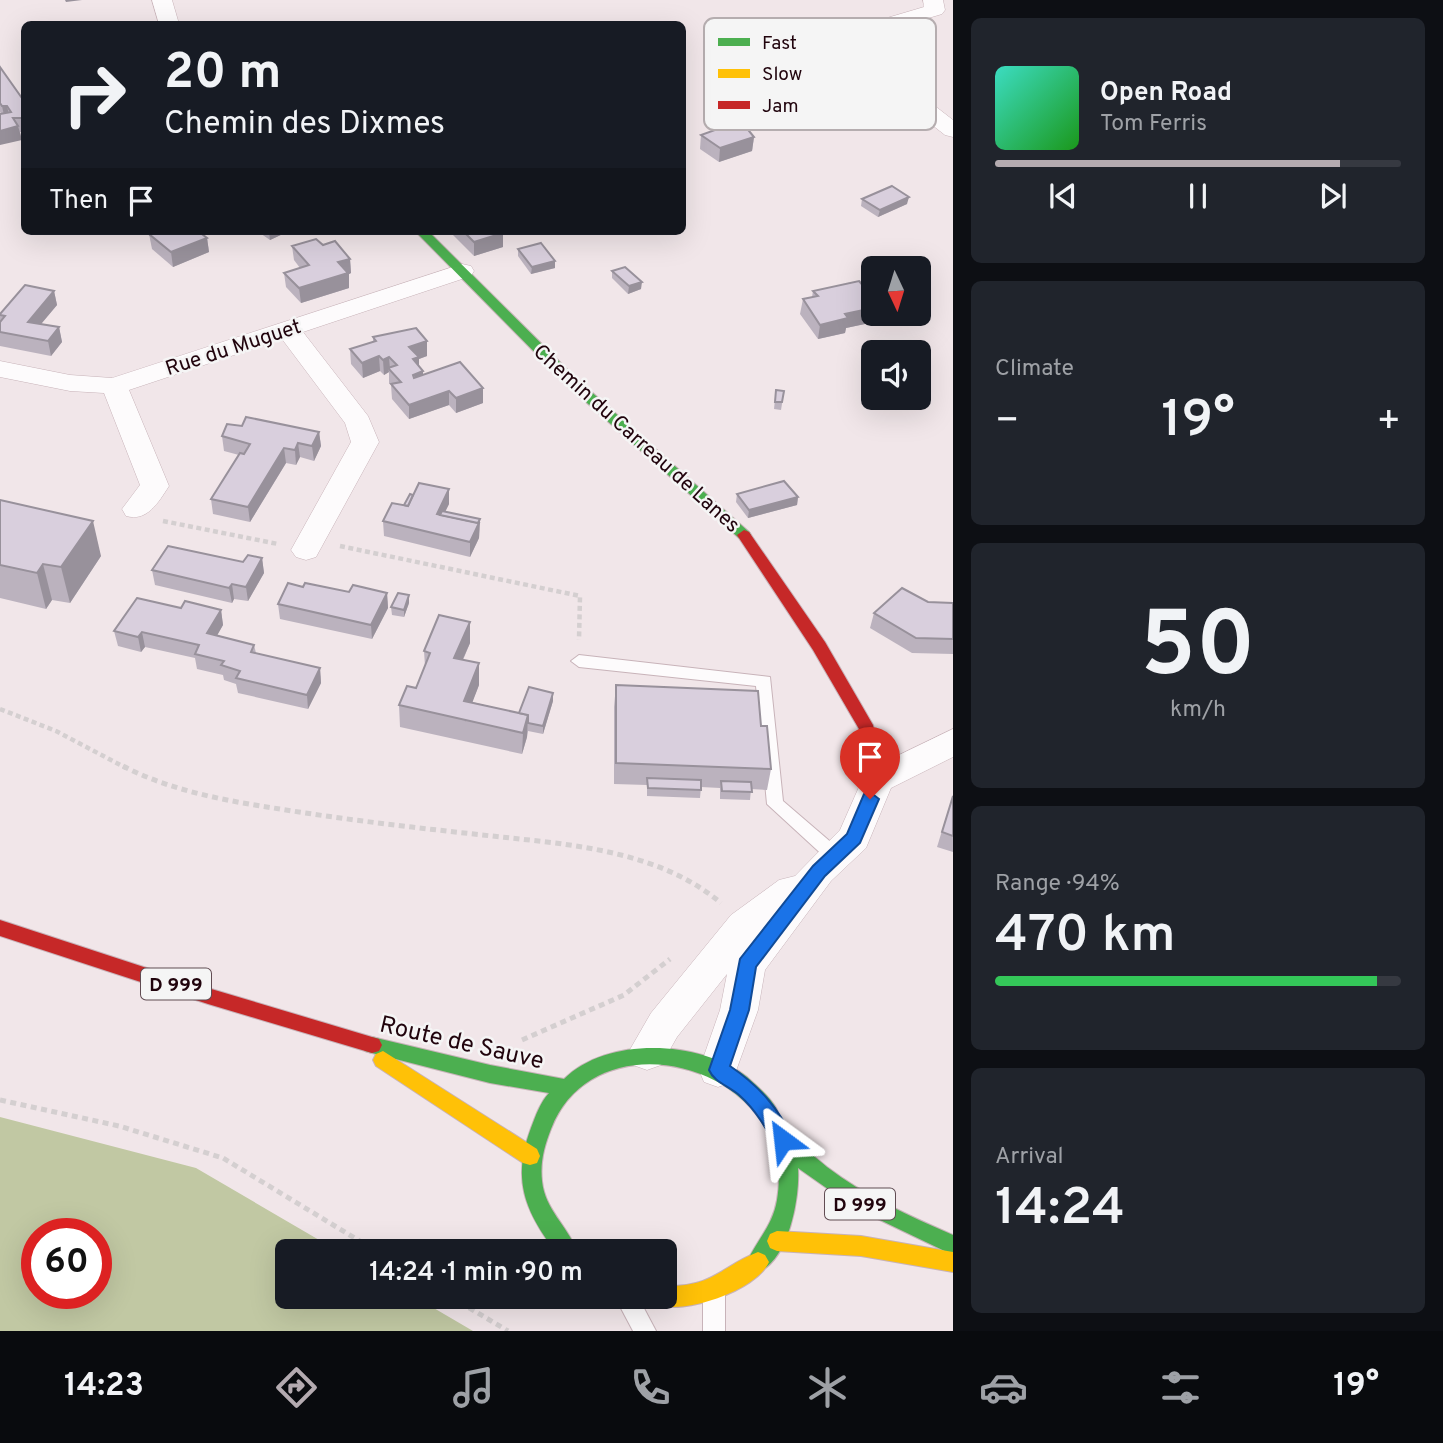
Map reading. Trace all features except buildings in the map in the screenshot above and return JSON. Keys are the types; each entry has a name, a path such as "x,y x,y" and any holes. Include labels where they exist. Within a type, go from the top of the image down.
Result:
{"main road":[{"name":"Chemin du Carreau de Lanes","path":"425,235 573,383 750,541 819,646 867,729 878,780"},
{"name":"Route de Sauve","path":"0,928 352,1041 495,1076 562,1087"},
{"name":"Route de Sauve","path":"352,1041 530,1156"},
{"path":"555,1239 533,1196 530,1156 540,1119 562,1087 587,1069 615,1057 647,1053 683,1057 719,1070 746,1088 768,1112 783,1140 791,1174 789,1209 777,1241 751,1271 714,1291 677,1295"},
{"name":"D 999","path":"783,1140 804,1165 861,1205 953,1245"},
{"name":"D 999","path":"777,1241 861,1246 953,1262"}],"street":[{"path":"162,0 168,21"},
{"path":"908,18 935,10 933,0"},
{"path":"936,117 953,130"},
{"name":"Rue du Muguet","path":"0,369 70,383 114,386 462,271"},
{"path":"287,329 358,422 365,442 309,545"},
{"path":"114,386 155,486 136,509"},
{"path":"647,1053 664,1025 744,926 827,863 854,838 878,780 951,745"},
{"path":"719,1070 739,1010 747,964 827,863"}],"lane":[{"path":"579,661 764,681 775,804 827,863"},
{"path":"714,1291 714,1331"},
{"path":"633,1309 645,1331"}],"path":[{"path":"161,521 309,545 580,596 579,661"},
{"path":"0,709 56,731 136,773 218,799 341,819 601,848 654,866 708,892 744,926"},
{"path":"0,1100 119,1126 223,1158 356,1239"},
{"path":"471,1309 508,1331"}],"green space":[{"path":"0,1117 196,1168 317,1239 275,1239 275,1309 435,1309 473,1331 0,1331"}],"traffic: fast":[{"path":"425,235 573,383 744,535"},
{"path":"372,1045 490,1074 562,1087"},
{"path":"558,1239 540,1211 532,1180 533,1149 550,1106 579,1077 616,1060 658,1056 700,1063 738,1082 768,1113 786,1154 789,1184 781,1224 758,1262"},
{"path":"783,1140 821,1174 862,1202 953,1245"}],"traffic: slow":[{"path":"383,1060 530,1156"},
{"path":"777,1241 861,1246 953,1262"},
{"path":"677,1297 690,1296 714,1288 758,1262"}],"traffic: jam":[{"path":"744,535 819,646 867,729 878,780"},
{"path":"0,928 208,996 372,1045"}],"route":[{"path":"783,1140 768,1112 746,1088 719,1070 739,1010 747,964 819,871 854,838 870,799"}]}
